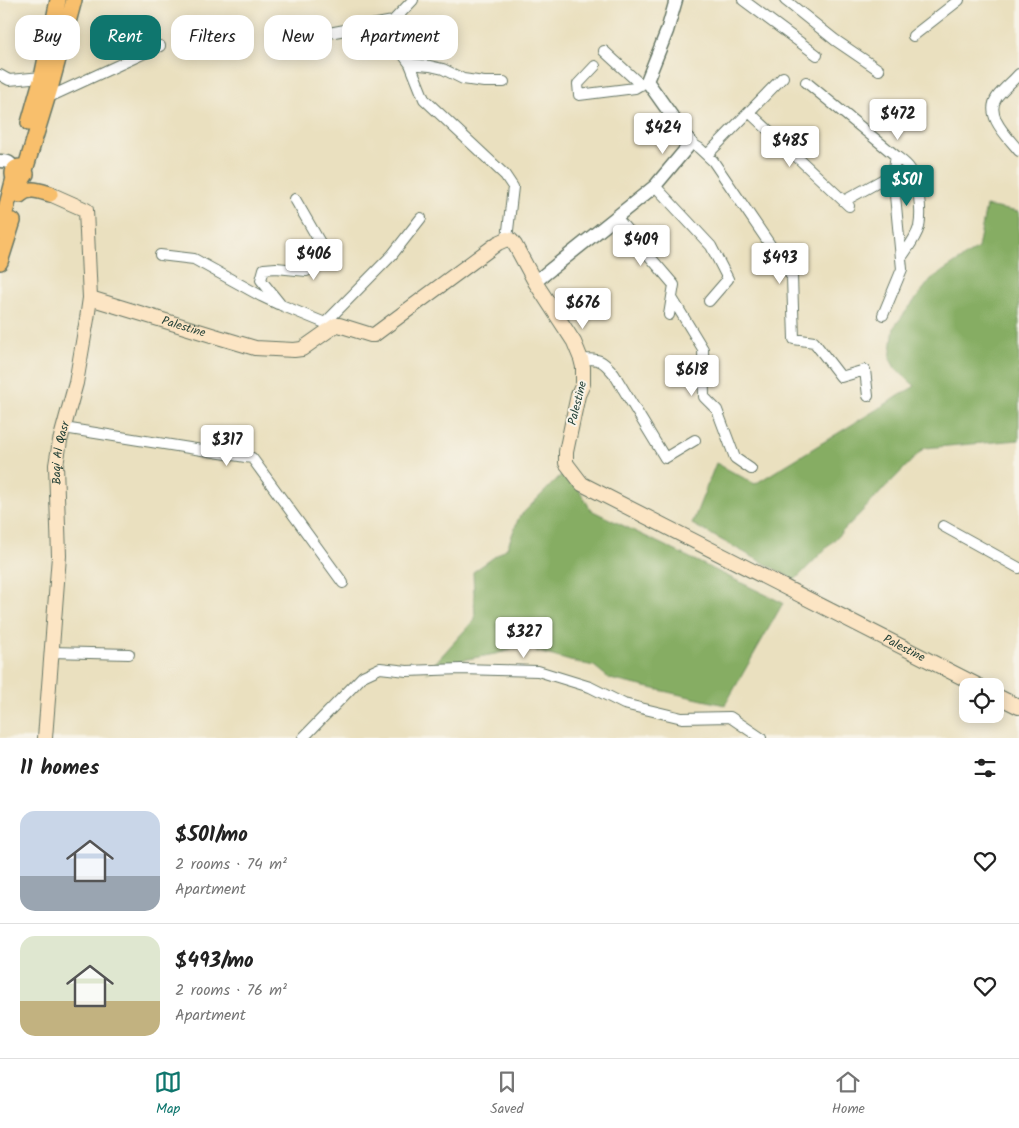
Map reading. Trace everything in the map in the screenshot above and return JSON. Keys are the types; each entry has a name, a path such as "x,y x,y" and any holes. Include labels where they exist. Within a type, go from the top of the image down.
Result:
{"main road":[{"path":"0,262 20,195 21,174 58,0"},
{"path":"0,232 47,98 74,0"},
{"path":"21,174 27,182 50,194"},
{"path":"20,195 27,190 50,194"},
{"name":"Baqi Al Qasr","path":"44,738 59,556 56,465 60,441 76,383 90,298 86,210 50,194"},
{"path":"329,325 339,325 374,335 498,243 507,239"},
{"name":"Palestine","path":"507,239 513,242 535,282 574,342 581,359 584,372 583,384 578,395 566,452 566,463 582,484 962,678"},
{"name":"Palestine","path":"90,298 256,348 302,349 329,325"},
{"path":"1004,700 1019,707"}],"street":[{"path":"399,15 413,0"},
{"path":"595,66 578,84 579,95 635,88 644,83 666,31 676,0"},
{"path":"743,0 817,55"},
{"path":"785,0 835,40 880,70"},
{"path":"913,36 959,0"},
{"path":"604,51 644,83 692,143 713,161 792,277 794,339 814,342 841,377 865,370 868,396"},
{"path":"47,98 130,60"},
{"path":"407,60 424,99 505,175 513,187 507,239"},
{"path":"410,64 443,69 464,79 504,82"},
{"path":"1019,74 997,96 993,110 997,124 1019,151"},
{"path":"0,75 9,80 42,77"},
{"path":"707,155 783,77"},
{"path":"806,82 909,167 913,174 920,206 918,228 901,258"},
{"path":"749,112 846,203 893,174"},
{"path":"535,282 655,186 692,143"},
{"path":"883,315 902,268 893,174 896,156"},
{"path":"0,161 12,164 21,174"},
{"path":"655,186 710,246 728,279 709,301"},
{"path":"281,305 261,280 264,269 276,268 307,271 322,246 295,198"},
{"path":"616,217 674,285 669,315"},
{"path":"160,255 194,259 261,296 329,325 392,255 421,218"},
{"path":"672,298 703,349 704,397 716,410 735,458 751,469"},
{"path":"581,359 596,359 605,363 614,374 665,458 695,440"},
{"path":"64,428 252,458 343,583"},
{"path":"943,526 1019,568"},
{"path":"51,652 129,654"},
{"path":"304,738 362,676 380,668 407,671 538,671 590,687 624,704 643,709 682,718 730,717 761,738"}],"green space":[{"path":"986,206 1019,212 1019,440 924,448 795,580 692,524 716,463 755,484 915,386 895,368 890,359 894,327 931,279 978,248"},
{"path":"567,469 591,510 783,603 725,705 610,679 594,666 522,647 457,661 426,673 475,619 473,572 507,548 519,517"}]}
